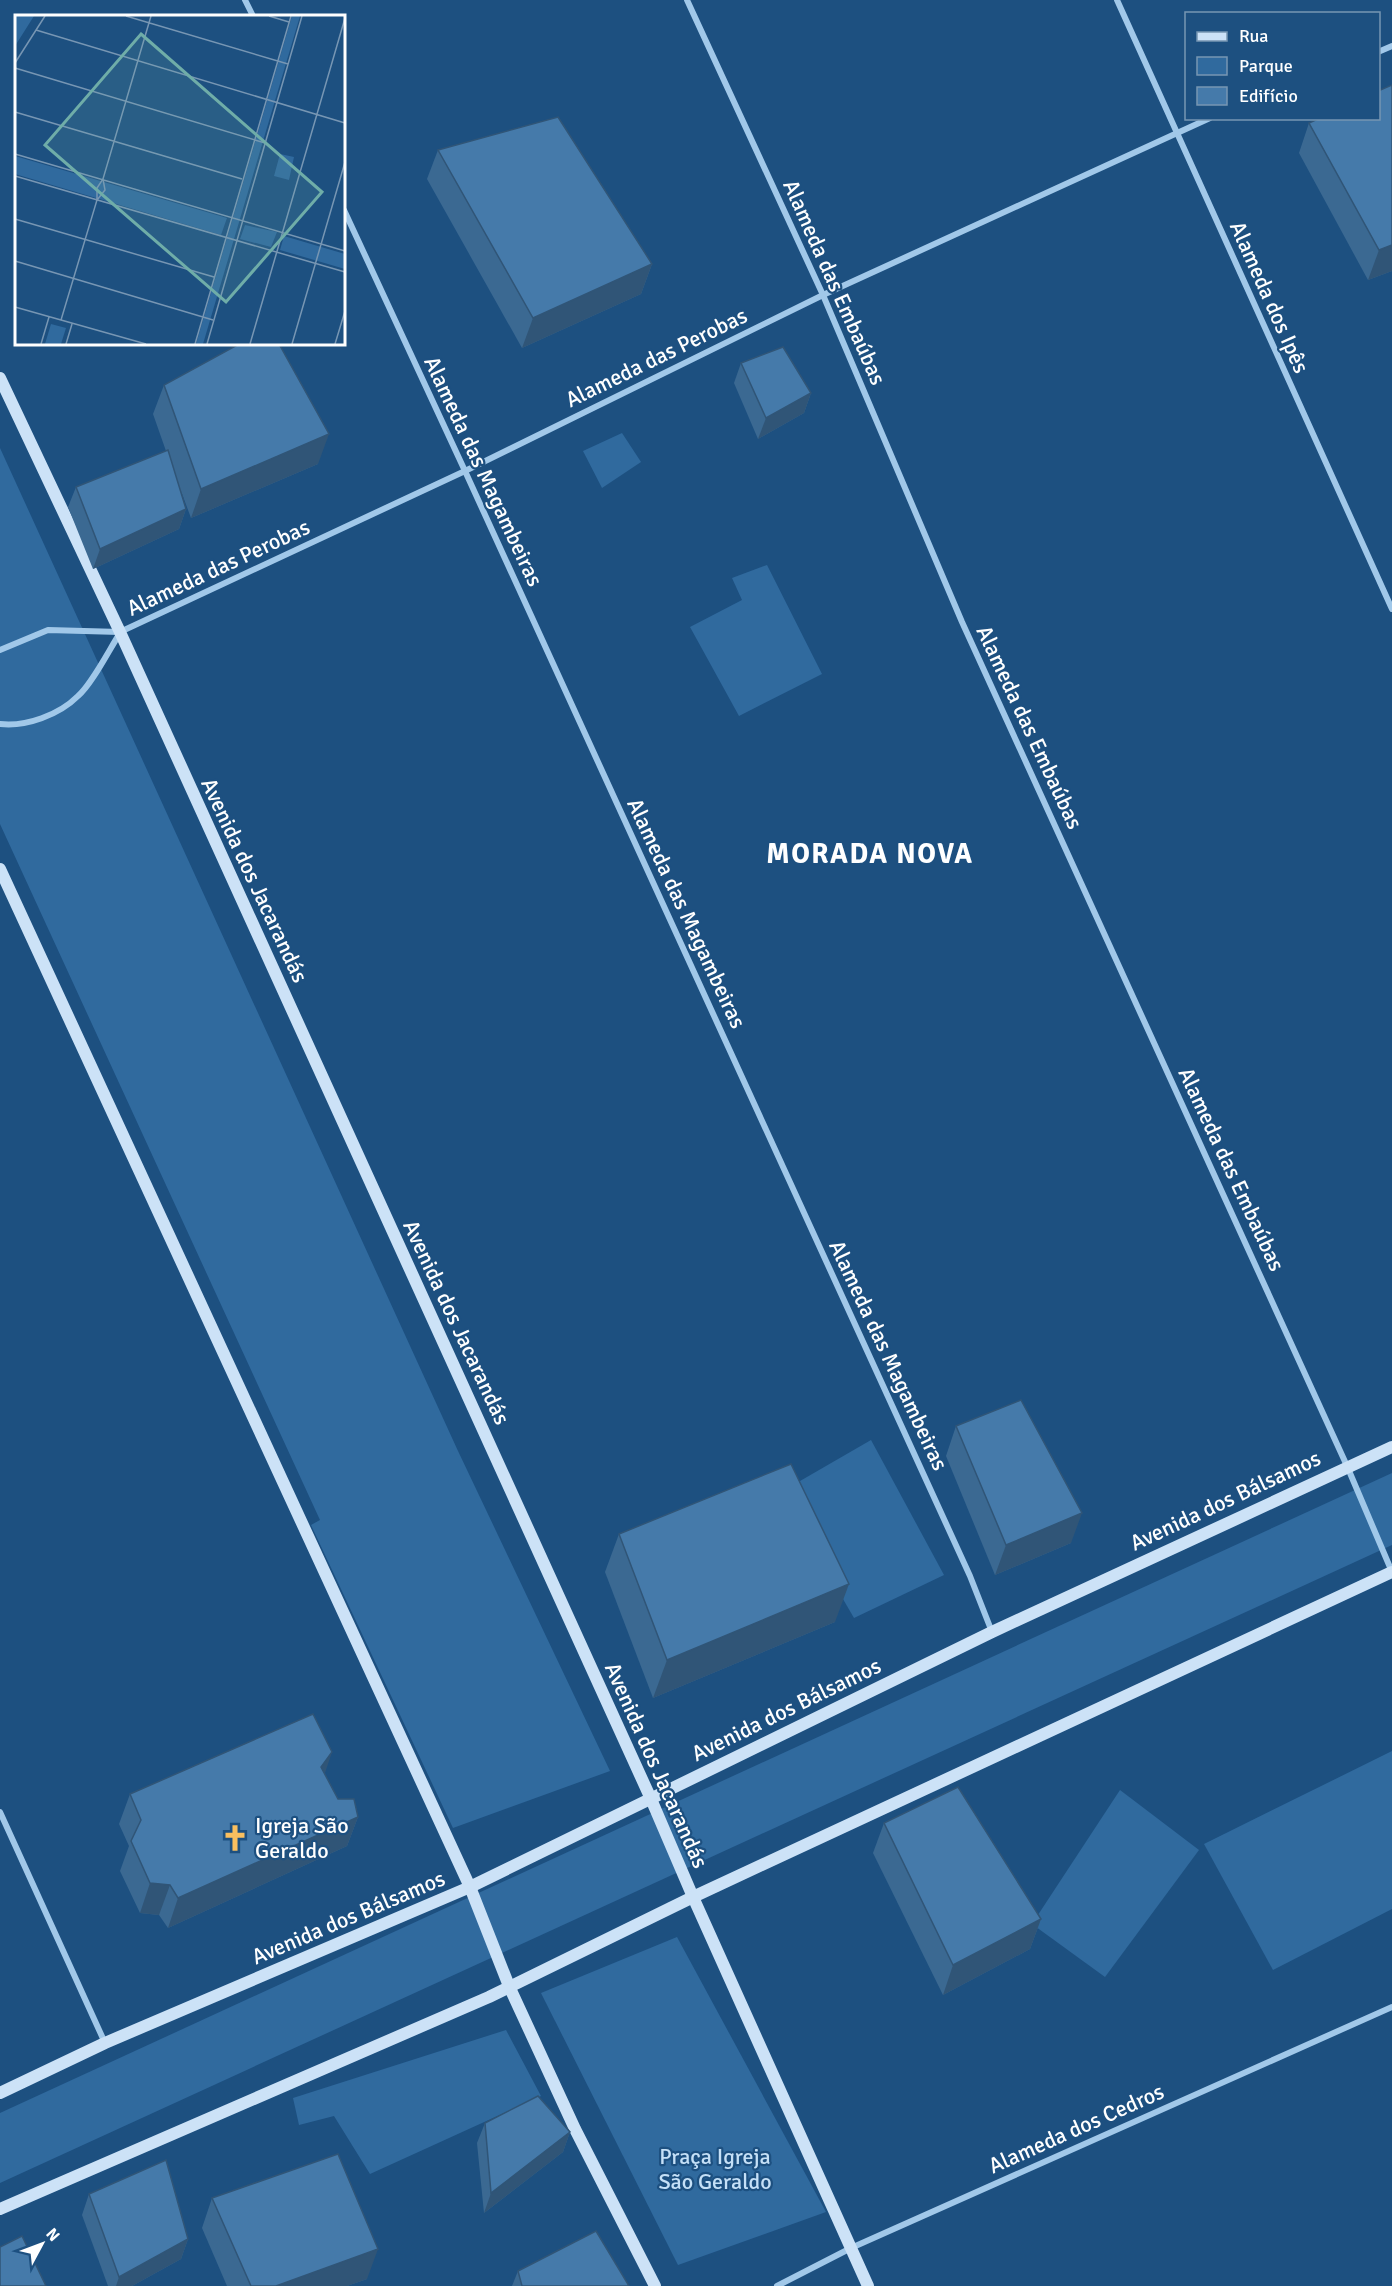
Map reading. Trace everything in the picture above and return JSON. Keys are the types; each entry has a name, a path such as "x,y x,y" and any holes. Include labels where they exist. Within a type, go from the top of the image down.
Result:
{"street":[{"path":"245,0 252,15"},
{"name":"Alameda das Embaúbas","path":"687,0 823,295 962,622 1347,1466 1392,1572"},
{"name":"Alameda dos Ipês","path":"1117,0 1392,609"},
{"name":"Alameda das Perobas","path":"0,650 48,630 120,632 465,471 823,295 1205,120"},
{"name":"Alameda das Magambeiras","path":"345,212 970,1576 992,1632"},
{"name":"Avenida dos Jacarandás","path":"0,378 120,632 651,1798 693,1897 868,2286"},
{"name":"Alameda das Perobas","path":"0,724 15,726 49,715 79,696 120,632"},
{"path":"0,869 470,1887 509,1986 575,2129 655,2286"},
{"name":"Avenida dos Bálsamos","path":"0,2093 105,2043 470,1887 992,1632 1392,1447"},
{"path":"0,2209 489,1997 693,1897 1392,1572"},
{"path":"0,1812 105,2043"},
{"name":"Alameda dos Cedros","path":"777,2286 851,2248 1392,2007"}],"green space":[{"path":"622,433 641,462 602,488 583,451"},
{"path":"0,448 458,1451 610,1771 453,1828 311,1525 320,1520 0,824"},
{"path":"767,565 822,674 739,716 690,627 742,600 732,578"},
{"path":"871,1440 944,1575 854,1618 781,1492"},
{"path":"1392,1473 1392,1545 0,2183 0,2113"},
{"path":"1392,1751 1392,1909 1273,1970 1204,1844"},
{"path":"1120,1790 1199,1850 1105,1977 1032,1924"},
{"name":"Praça Igreja São Geraldo","path":"677,1937 826,2212 678,2265 541,1993"},
{"path":"506,2030 541,2096 370,2174 334,2116 299,2125 293,2098"}],"building":[{"path":"1392,85 1392,245 1379,250 1309,123 1316,120 1380,120 1380,90"},
{"path":"558,117 652,264 533,318 438,150"},
{"path":"237,345 280,345 329,434 201,489 164,385"},
{"path":"783,347 811,393 766,418 741,363"},
{"path":"168,450 186,509 100,549 76,487"},
{"path":"1021,1400 1082,1513 1006,1545 956,1426"},
{"path":"791,1464 849,1584 667,1660 619,1534"},
{"name":"Igreja São Geraldo","path":"313,1714 332,1752 321,1767 338,1799 354,1799 358,1817 178,1898 170,1885 150,1883 131,1841 141,1820 130,1794"},
{"path":"958,1787 1041,1919 953,1965 884,1823"},
{"path":"538,2096 570,2132 491,2193 485,2123"},
{"path":"338,2154 378,2249 276,2286 251,2286 212,2198"},
{"path":"166,2160 188,2239 119,2277 89,2194"},
{"path":"596,2231 629,2286 522,2286 518,2271"},
{"path":"22,2236 46,2286 0,2286 0,2247"}],"place":[{"name":"Igreja São Geraldo","path":"235,1838"}],"district":[{"name":"MORADA NOVA","path":"870,853"}]}
